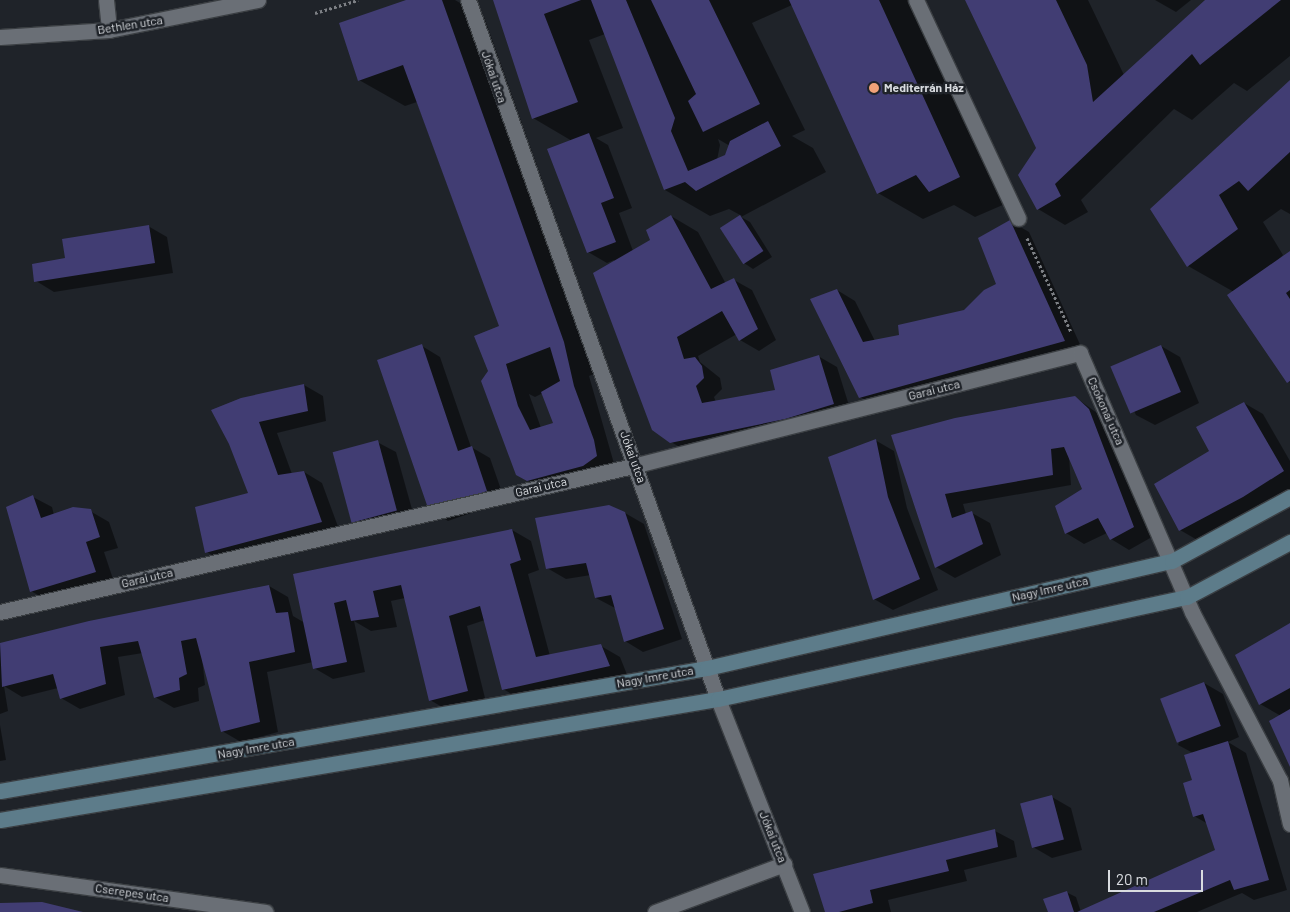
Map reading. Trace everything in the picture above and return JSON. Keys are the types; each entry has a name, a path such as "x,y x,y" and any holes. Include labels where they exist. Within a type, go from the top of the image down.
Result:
{"street":[{"path":"106,0 109,30"},
{"name":"Bethlen utca","path":"0,37 109,30 258,0"},
{"name":"Jókai utca","path":"468,0 502,103 637,465 718,699 802,912"},
{"path":"916,0 1018,218"},
{"name":"Garai utca","path":"0,612 637,465 1080,353"},
{"name":"Csokonai utca","path":"1080,353 1172,561 1186,597 1280,780 1290,824"},
{"name":"Nagy Imre utca","path":"0,791 707,668 1172,561 1290,497"},
{"path":"0,820 718,699 1186,597 1290,542"},
{"path":"655,912 784,864"},
{"name":"Cserepes utca","path":"0,875 265,912"}],"path":[{"path":"315,13 358,0"},
{"path":"1018,218 1080,353"}],"building":[{"path":"406,0 442,0 564,342 574,386 594,440 597,456 583,466 527,481 516,475 481,381 488,371 474,336 499,326 403,65 358,81 339,23","holes":["550,347 560,381 541,392 553,423 530,430 518,406 506,364"]},
{"path":"493,0 581,0 544,14 578,102 532,119"},
{"path":"591,0 626,0 675,118 671,131 688,171 725,155 730,141 768,121 781,146 696,191 685,182 664,190"},
{"path":"651,0 709,0 760,104 703,132 688,101 696,94"},
{"name":"Mediterrán Ház","path":"789,0 879,0 960,177 929,192 916,175 877,194"},
{"path":"965,0 1056,0 1087,65 1093,102 1205,0 1281,0 1200,65 1192,54 1055,184 1061,196 1037,210 1018,175 1036,148"},
{"path":"1290,80 1290,152 1248,191 1239,181 1219,195 1238,229 1187,267 1150,209"},
{"path":"589,133 614,198 601,203 616,242 587,253 547,149"},
{"path":"671,215 711,289 734,278 758,329 739,341 722,311 677,337 684,359 695,357 702,366 704,378 696,386 702,403 775,390 770,370 819,355 834,404 785,419 670,443 652,430 593,273 650,240 646,230"},
{"path":"740,215 763,251 743,264 720,228"},
{"path":"1010,220 1065,341 859,398 810,299 837,289 863,342 899,335 898,325 964,310 984,290 996,284 978,238"},
{"path":"149,225 155,263 34,282 32,264 65,258 62,239"},
{"path":"1290,251 1290,290 1286,293 1290,299 1290,381 1287,383 1227,295"},
{"path":"422,344 458,451 472,446 487,491 429,511 377,360"},
{"path":"1161,345 1181,392 1130,413 1110,366"},
{"path":"304,384 308,411 259,422 278,475 304,471 322,522 205,553 195,507 248,493 229,444 211,410 241,398"},
{"path":"1075,396 1089,409 1134,527 1110,540 1098,518 1065,534 1055,506 1082,489 1064,447 1051,449 1053,475 945,494 952,518 972,511 983,544 935,568 891,435 955,418"},
{"path":"1244,402 1284,471 1243,497 1179,531 1154,484 1209,451 1196,427"},
{"path":"876,439 888,497 920,579 873,600 828,457"},
{"path":"378,440 397,511 351,523 333,452"},
{"path":"33,495 41,518 73,507 91,509 100,537 86,542 96,572 30,592 6,507"},
{"path":"609,505 625,512 664,629 624,642 611,595 595,598 586,563 546,569 535,518"},
{"path":"512,529 521,560 510,564 536,657 601,644 610,666 502,690 480,606 449,616 468,691 429,701 401,585 373,591 379,617 351,621 346,600 334,603 347,662 313,669 293,574"},
{"path":"269,585 276,613 288,612 295,652 249,662 260,722 221,732 196,638 181,641 187,674 179,678 180,690 154,698 138,641 100,647 106,684 60,699 53,674 2,687 0,643 89,621"},
{"path":"1290,623 1290,688 1259,705 1235,655"},
{"path":"1204,682 1221,726 1177,743 1160,699"},
{"path":"1290,709 1290,767 1269,721"},
{"path":"1228,741 1269,880 1234,890 1230,880 1154,912 1077,912 1215,850 1203,814 1193,817 1183,783 1192,780 1184,755"},
{"path":"1052,795 1064,839 1032,848 1020,804"},
{"path":"995,829 998,847 946,860 949,871 870,890 873,903 839,912 825,912 813,874"},
{"path":"1067,891 1074,912 1048,912 1043,899"},
{"path":"42,902 83,912 0,912 0,903"}],"place":[{"name":"Mediterrán Ház","path":"874,88"}]}
